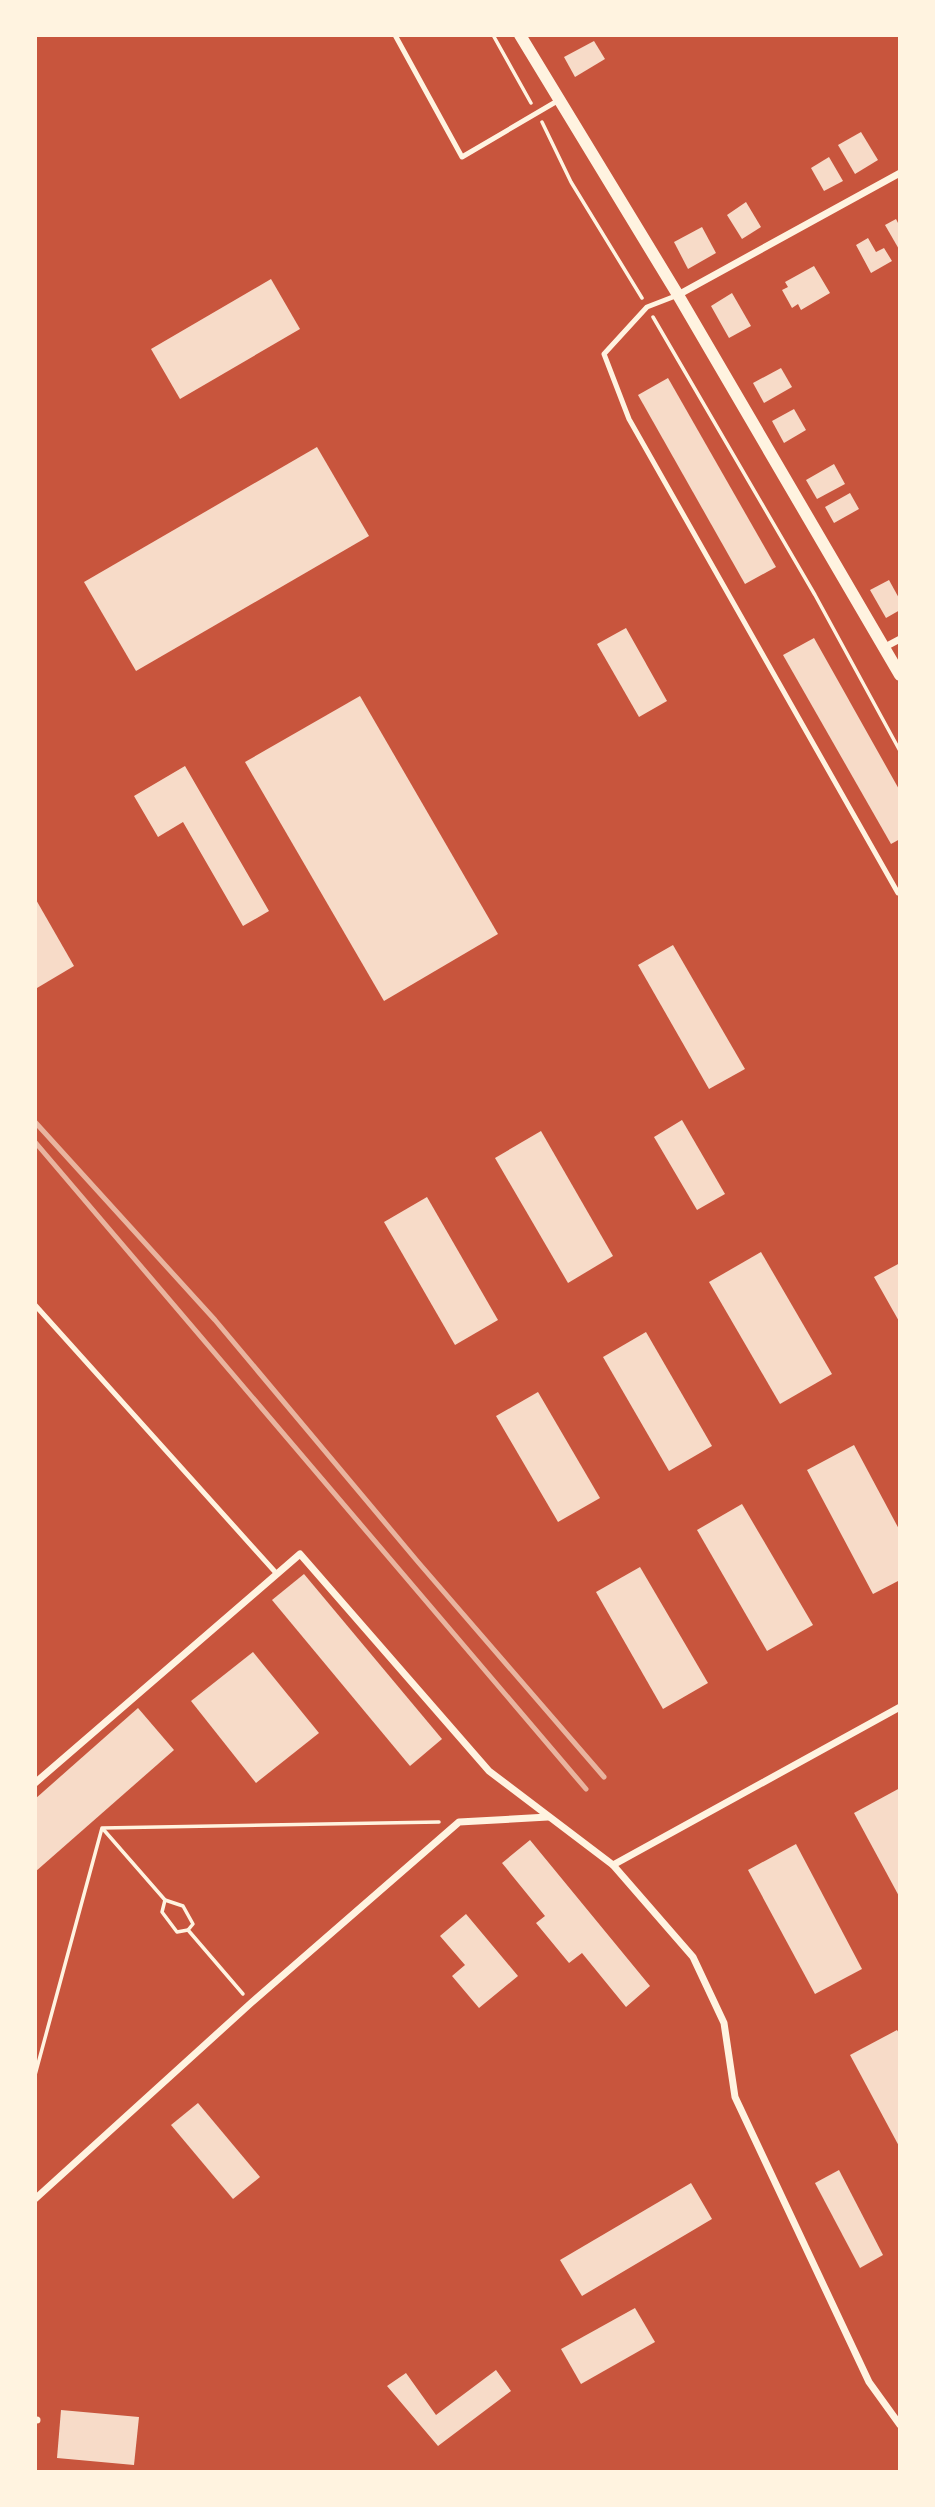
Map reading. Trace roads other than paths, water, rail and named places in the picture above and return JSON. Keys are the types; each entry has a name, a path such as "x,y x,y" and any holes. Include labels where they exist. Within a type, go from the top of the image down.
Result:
{"street":[{"path":"520,35 678,295 900,675"},
{"path":"678,295 900,173"},
{"path":"885,647 900,639"},
{"path":"35,1783 300,1554 489,1771 613,1865 693,1957 724,2023 735,2097 869,2382 900,2426"},
{"path":"613,1865 900,1707"},
{"path":"35,2199 251,2003 459,1822 549,1817"}],"lane":[{"path":"395,35 462,157 559,100"},
{"path":"678,295 647,307 604,354 629,419 898,892"},
{"path":"35,1306 277,1574"}],"railway":[{"path":"35,1122 215,1320 418,1562 604,1777"},
{"path":"35,1142 586,1789"}]}
